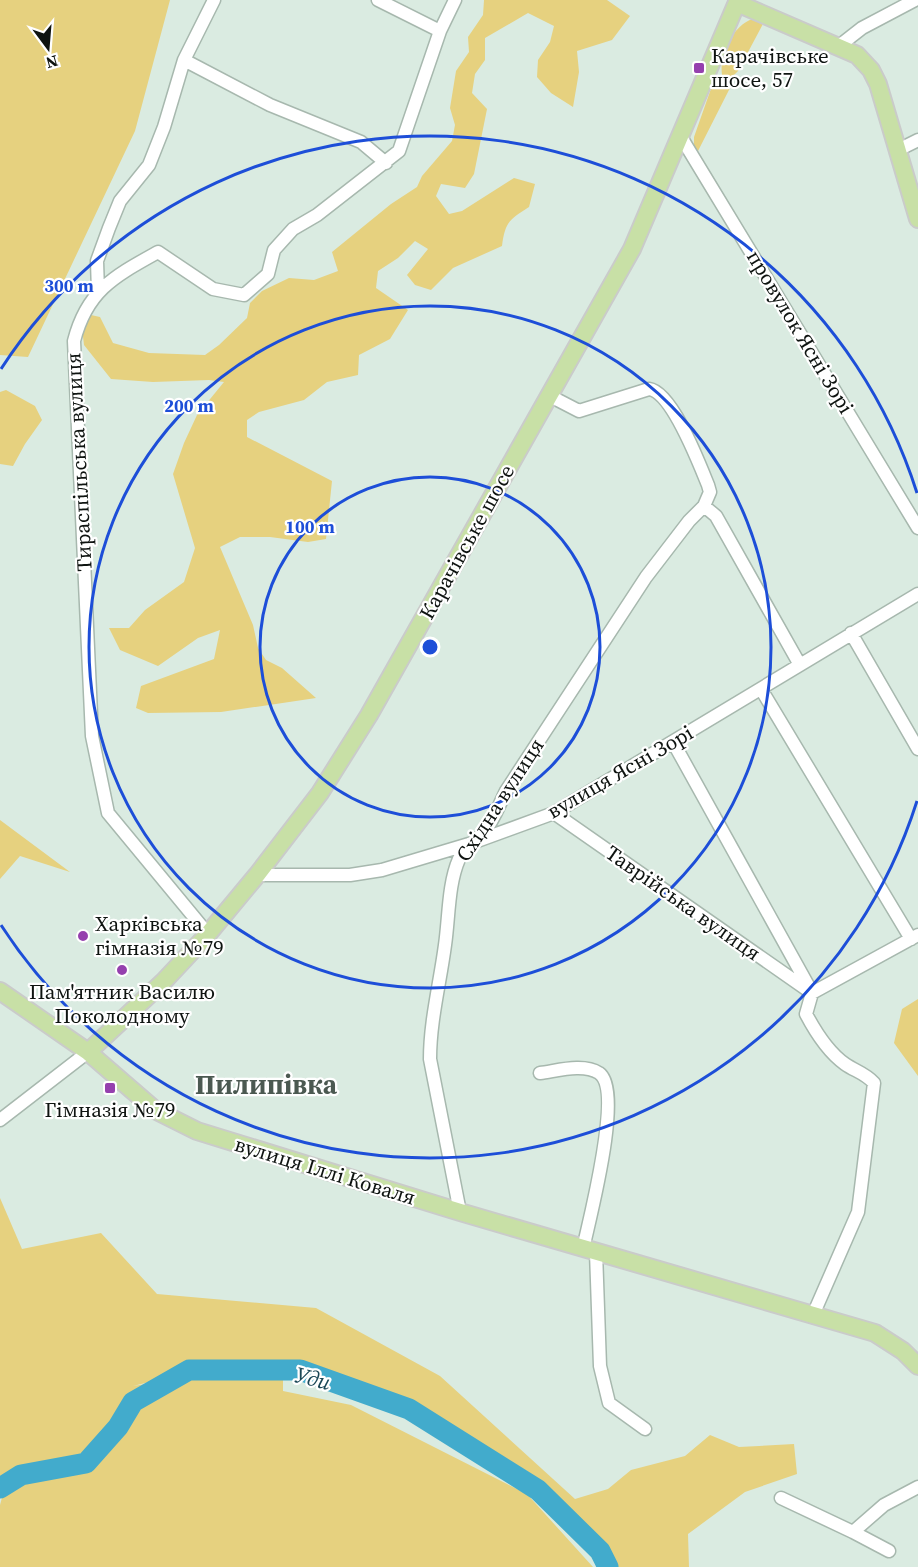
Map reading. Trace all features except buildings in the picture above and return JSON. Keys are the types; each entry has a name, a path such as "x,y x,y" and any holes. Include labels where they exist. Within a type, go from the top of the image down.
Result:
{"main road":[{"path":"738,2 857,55 872,70 918,219"},
{"name":"Карачівське шосе","path":"88,1052 164,981 208,934 320,793 369,715 632,249 738,2"},
{"name":"вулиця Іллі Коваля","path":"0,991 88,1052 155,1110 197,1131 460,1212 875,1333 903,1351 918,1366"}],"street":[{"path":"98,292 97,261 109,228 120,201 149,165 164,127 184,60 214,0"},
{"path":"378,0 440,31"},
{"path":"184,60 270,105 361,142 386,163 399,151 440,31 455,0"},
{"path":"839,46 862,28 915,0"},
{"name":"провулок Ясні Зорі","path":"681,137 918,528"},
{"path":"898,150 918,140"},
{"name":"Тираспільська вулиця","path":"208,934 108,813 92,736 74,341 79,322 98,292 118,274 158,252 213,289 244,295 268,274 274,250 293,229 317,215 386,163"},
{"path":"550,396 579,411 649,389 656,390 664,396 677,417 708,485 710,492 704,506 716,516 800,665"},
{"name":"Східна вулиця","path":"460,1212 430,1059 430,1037 454,876 460,858 469,844 483,833 493,819 506,791 646,577 689,521 704,506"},
{"name":"вулиця Ясні Зорі","path":"257,875 350,875 382,870 469,844 554,813 918,594"},
{"path":"851,633 918,749"},
{"path":"761,688 914,937 812,993"},
{"path":"673,742 812,993 806,1014 818,1037 845,1064 867,1076 874,1083 858,1212 813,1315"},
{"name":"Таврійська вулиця","path":"554,813 812,993"},
{"name":"Карачівське шосе","path":"0,1120 88,1052"},
{"path":"540,1073 588,1068 602,1074 608,1087 609,1113 589,1250 600,1366 609,1403 645,1429"},
{"path":"853,1532 884,1505 918,1487"},
{"path":"781,1498 889,1551"}],"shaded area":[{"path":"0,0 170,0 135,131 28,357 0,355"},
{"path":"484,0 607,0 630,16 612,40 577,51 579,72 573,107 551,93 537,77 538,60 550,42 554,26 528,13 485,38 485,60 475,74 472,93 487,109 474,174 465,188 441,184 436,196 449,214 462,211 514,178 535,184 529,207 507,226 502,246 453,268 431,290 415,285 407,275 428,249 415,241 398,258 378,271 376,288 408,310 390,339 359,355 358,375 327,382 304,400 259,412 247,420 247,437 332,481 326,539 308,542 270,537 240,537 220,547 253,625 258,648 266,660 282,668 316,698 221,712 148,713 136,708 141,686 214,659 220,630 198,638 158,666 120,650 109,628 129,628 145,610 184,582 195,548 173,474 197,415 224,382 209,380 153,382 111,379 84,345 82,328 91,315 100,317 113,343 149,353 205,355 247,318 250,303 262,291 289,278 314,280 338,271 332,252 391,204 417,187 422,176 452,141 455,125 450,108 456,71 469,52 468,37 483,15"},
{"path":"752,19 764,22 738,71 731,78 722,75 725,50 733,34"},
{"path":"719,81 731,86 698,151 694,146 694,137 713,83"},
{"path":"6,390 35,406 42,420 13,466 0,464 0,392"},
{"path":"0,820 70,872 20,856 0,879"},
{"path":"918,999 918,1076 894,1043 902,1009"},
{"path":"0,1198 22,1249 101,1233 157,1294 316,1308 440,1376 575,1499 608,1489 631,1470 685,1456 710,1435 739,1447 794,1444 797,1474 745,1492 688,1534 689,1567 617,1567 609,1549 527,1471 429,1414 283,1364 283,1391 351,1405 527,1494 593,1567 0,1567 0,1505 8,1475 0,1477","holes":["235,1361 279,1364 133,1386","102,1428 87,1467 10,1474 23,1468 64,1461 93,1448"]}],"waterway":[{"name":"Уди","path":"0,1488 21,1475 86,1463 118,1427 133,1402 189,1370 300,1370 409,1409 538,1490 600,1551 608,1567"}],"place":[{"name":"Карачівське шосе, 57","path":"699,68"},
{"name":"Харківська гімназія №79","path":"83,936"},
{"name":"Пам'ятник Василю Поколодному","path":"122,970"},
{"name":"Гімназія №79","path":"110,1088"}],"district":[{"name":"Пилипівка","path":"266,1085"}]}
